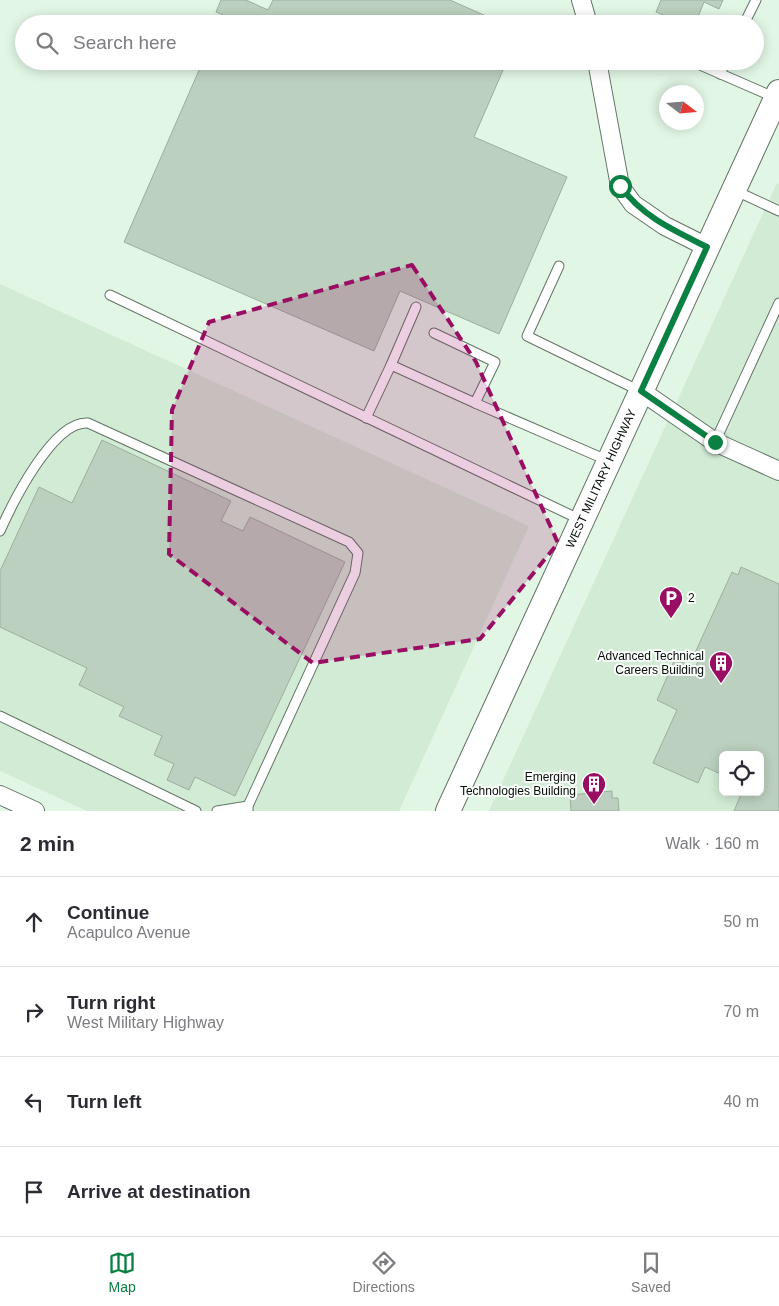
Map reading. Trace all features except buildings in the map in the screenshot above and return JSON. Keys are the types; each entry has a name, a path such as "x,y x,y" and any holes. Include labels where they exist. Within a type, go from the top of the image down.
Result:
{"main road":[{"name":"WEST MILITARY HIGHWAY","path":"448,811 778,95"}],"street":[{"path":"580,0 585,15"},
{"path":"599,70 620,186 633,204 665,226 707,247"},
{"path":"641,391 715,442 779,471"},
{"path":"0,795 35,811"}],"lane":[{"path":"748,15 756,0"},
{"path":"711,70 778,95"},
{"path":"720,74 722,70"},
{"path":"734,190 779,211"},
{"path":"559,266 527,336 641,391"},
{"path":"110,295 582,521"},
{"path":"715,442 779,303"},
{"path":"366,418 416,307"},
{"path":"434,333 495,362 475,403"},
{"path":"391,365 609,462"},
{"path":"0,532 14,500 33,468 67,430 78,422 88,423 349,542 358,553 355,573 248,809 217,811"},
{"path":"0,716 196,811"}],"highlighted area":[{"path":"412,265 476,362 558,543 480,639 313,663 169,554 172,410 209,322"}],"shaded area":[{"path":"777,183 779,184 779,811 489,811"},
{"path":"0,284 529,526 399,811 87,811 0,771"}],"place":[{"name":"2","path":"671,619"},
{"name":"Advanced Technical Careers Building","path":"721,684"},
{"name":"Emerging Technologies Building","path":"594,805"}],"route":[{"path":"620,186 633,204 665,226 707,247 641,391 715,442"}]}
